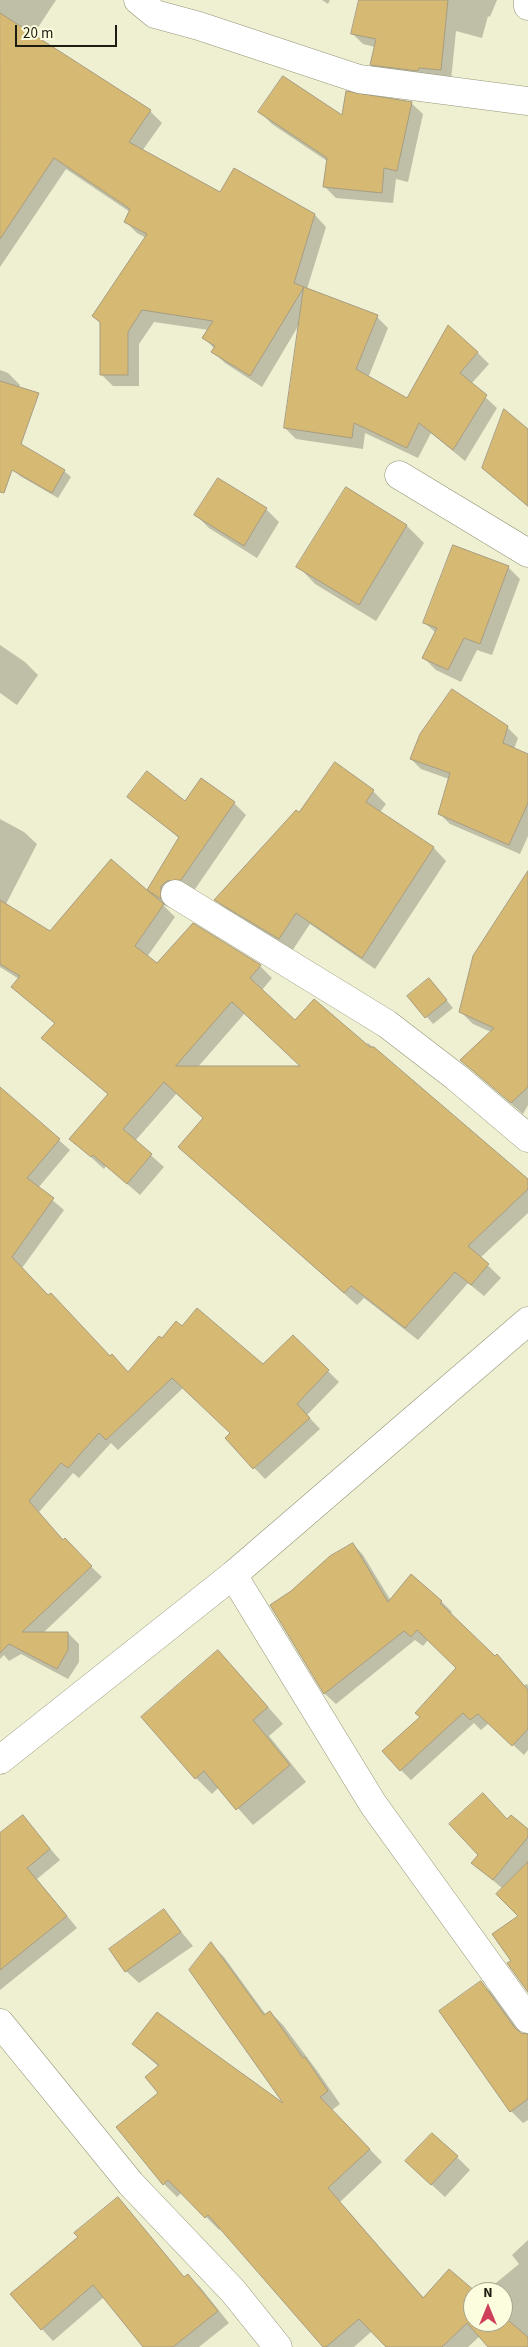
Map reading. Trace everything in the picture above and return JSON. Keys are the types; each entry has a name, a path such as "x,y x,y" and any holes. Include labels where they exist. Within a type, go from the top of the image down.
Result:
{"street":[{"path":"138,0 155,14 199,26 359,79 528,101"},
{"path":"528,0 528,6"},
{"path":"399,475 528,553"},
{"path":"175,894 387,1024 456,1077 528,1138"},
{"path":"0,1760 233,1575 528,1321"},
{"path":"233,1575 373,1804 528,2019"},
{"path":"0,2023 131,2184 233,2291 278,2347"}],"building":[{"path":"359,0 448,0 441,70 419,68 418,71 370,65 376,39 351,34"},
{"path":"0,13 151,110 129,142 220,192 234,168 315,214 294,283 304,287 250,376 211,352 215,346 202,338 213,321 142,310 128,332 128,375 100,375 100,322 92,316 147,234 124,222 130,209 54,158 0,239"},
{"path":"283,76 342,115 346,91 412,102 397,171 384,168 382,193 323,187 327,158 258,112"},
{"path":"304,287 378,315 356,369 407,398 448,325 478,352 460,373 487,395 453,450 419,423 407,448 354,423 352,438 284,428"},
{"path":"0,381 39,393 21,444 65,470 52,493 12,470 4,493 0,492"},
{"path":"504,409 528,429 528,506 482,468"},
{"path":"218,478 267,508 244,546 194,515"},
{"path":"346,487 407,525 359,605 296,567"},
{"path":"453,545 509,566 480,644 464,638 448,670 422,658 437,628 423,623"},
{"path":"452,689 508,726 503,743 528,754 528,803 509,845 438,814 450,773 410,759 420,734"},
{"path":"335,762 374,790 366,802 434,847 362,958 296,913 279,939 214,900 296,810 299,812"},
{"path":"147,771 185,801 201,778 235,802 181,880 167,881 161,886 161,899 147,890 179,837 127,797"},
{"path":"111,859 164,904 135,946 157,963 193,923 261,965 250,978 295,1020 314,999 370,1047 374,1047 528,1179 528,1189 468,1246 489,1264 471,1285 455,1272 405,1328 351,1286 344,1293 178,1147 203,1118 164,1082 123,1129 152,1154 127,1184 93,1155 91,1157 69,1139 108,1094 41,1038 55,1023 11,987 20,976 0,964 0,900 50,931","holes":["232,1002 300,1066 176,1066"]},
{"path":"528,871 528,1087 511,1103 460,1060 494,1028 459,1012 473,956"},
{"path":"429,978 447,1000 425,1018 407,996"},
{"path":"0,1087 60,1139 27,1178 54,1198 12,1257 48,1295 51,1293 110,1356 112,1354 128,1372 159,1336 162,1338 176,1321 182,1326 197,1308 263,1364 293,1335 329,1370 297,1404 310,1418 253,1469 225,1438 230,1433 172,1378 106,1440 99,1433 68,1468 61,1463 29,1501 63,1540 65,1538 92,1566 22,1632 68,1632 68,1650 57,1669 9,1644 0,1653"},
{"path":"353,1543 388,1602 411,1574 442,1601 440,1603 495,1656 497,1654 528,1690 528,1729 512,1746 478,1714 470,1720 463,1713 400,1771 382,1751 420,1717 415,1713 456,1668 417,1630 411,1637 404,1631 324,1694 270,1605 291,1591 330,1556"},
{"path":"218,1650 268,1707 253,1720 290,1765 236,1810 204,1771 195,1779 141,1717"},
{"path":"483,1793 507,1819 511,1815 528,1829 528,1837 493,1880 471,1863 478,1855 449,1824"},
{"path":"23,1815 50,1849 27,1868 67,1916 0,1970 0,1833"},
{"path":"528,1862 528,1992 507,1963 511,1961 492,1934 518,1916 496,1894"},
{"path":"164,1909 181,1932 125,1972 109,1949"},
{"path":"211,1942 264,2015 270,2011 303,2058 305,2057 328,2091 320,2097 370,2149 328,2188 423,2298 449,2269 464,2282 463,2327 442,2347 386,2347 359,2319 326,2347 323,2347 208,2215 205,2218 168,2180 163,2185 116,2127 158,2093 145,2077 159,2065 132,2044 157,2012 283,2103 189,1970"},
{"path":"481,1981 515,2028 521,2033 528,2034 528,2099 510,2112 439,2011"},
{"path":"432,2133 458,2156 431,2185 405,2161"},
{"path":"118,2197 184,2277 188,2274 218,2311 173,2347 143,2347 93,2285 41,2330 10,2294 78,2237 74,2233"},
{"path":"513,2324 528,2337 528,2347 488,2347 475,2332 513,2332"}]}
